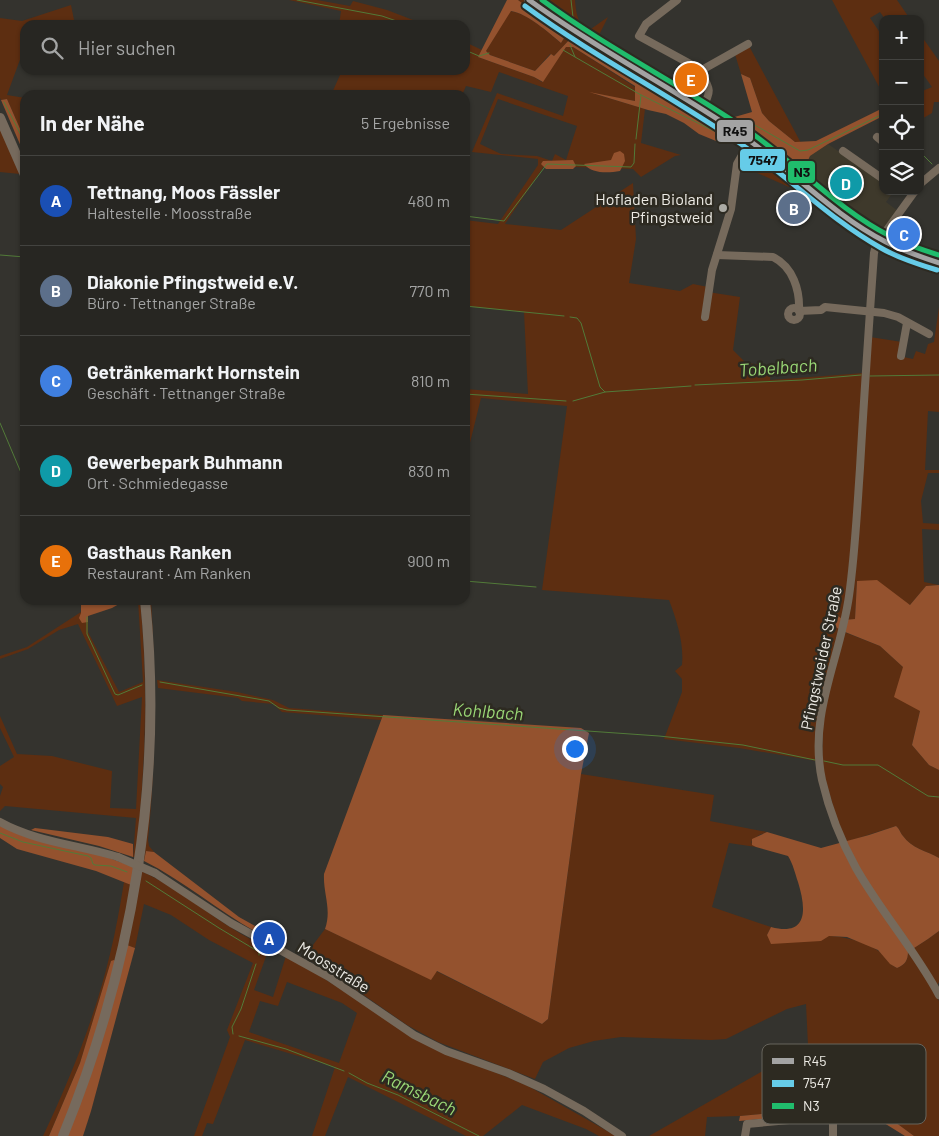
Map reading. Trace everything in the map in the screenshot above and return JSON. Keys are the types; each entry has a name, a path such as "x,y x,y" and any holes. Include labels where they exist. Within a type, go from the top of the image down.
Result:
{"main road":[{"path":"529,0 595,47 750,141 856,224 907,252 939,263"},
{"path":"0,118 20,164"},
{"path":"64,1136 88,1073 104,1021 124,945 137,871 145,803 150,725 145,605"}],"street":[{"path":"677,0 646,24 639,36 700,70 710,88 701,110"},
{"path":"700,70 748,44"},
{"path":"706,316 709,284 731,209 737,164 750,141"},
{"path":"843,152 879,176"},
{"path":"924,178 939,168"},
{"path":"880,238 910,195"},
{"name":"Pfingstweider Straße","path":"880,238 874,253 849,598 842,635 819,720 818,746 822,781 836,825 855,867 878,903 918,958 939,995"},
{"path":"717,255 773,257 777,259 798,287 800,297 799,311 821,310 825,307 884,313 898,317 929,334"},
{"path":"901,356 907,323"},
{"name":"Moosstraße","path":"0,822 17,831 35,837 118,857 155,873 231,923 329,977 409,1032 446,1051 508,1073 544,1089 584,1111 622,1136"},
{"path":"745,1136 746,1124 762,1123"}],"shaded area":[{"path":"289,0 317,0 350,6 353,1 387,10 413,20 340,20 341,11"},
{"path":"507,0 518,0 522,3 523,7 566,35 561,43 531,20 511,11 486,51 490,55 535,71 551,54 554,56 570,39 719,129 716,141 699,134 684,123 666,114 589,92 635,101 635,86 573,47 566,47 543,82 478,57"},
{"path":"518,0 525,0 615,63 744,141 743,146 717,137 719,129 570,39 554,56 550,54 535,71 490,55 486,51 510,11 531,19 561,43 566,35 523,7 522,3"},
{"path":"543,0 575,0 578,17 581,24 588,31 608,17 597,39"},
{"path":"832,0 897,0 907,15 882,15 880,12 870,18 879,31 879,87"},
{"path":"71,5 74,20 25,20"},
{"path":"0,18 20,21 20,60 7,95 20,97 20,129 7,99 1,100 0,98"},
{"path":"924,40 939,61 939,102 934,102 932,113 924,118 924,90 932,87 924,76"},
{"path":"470,44 482,50 478,57 534,77 542,82 566,47 573,47 635,87 635,101 595,94 645,109 641,143 681,155 675,156 641,177 633,169 544,166 505,224 561,230 633,183 636,239 629,283 680,291 693,284 708,287 708,292 740,297 733,350 746,363 772,366 770,380 864,373 850,575 817,761 739,748 664,739 682,692 682,679 675,671 682,665 681,640 669,600 542,590 567,406 481,398 470,443 470,389 528,394 524,312 470,307 470,221 498,224 538,165 538,159 472,152 497,93 563,116 568,96 499,72 491,92 466,86 464,90 333,90 340,75 470,75","holes":["498,99 577,126 566,160 555,154 552,161 537,156 501,154 480,144"]},
{"path":"748,44 801,143 795,142 762,113 750,78 741,74 734,51"},
{"path":"741,74 750,78 762,113 795,142 816,141 879,110 879,118 828,144 810,156 803,171 731,118 752,112"},
{"path":"7,99 20,129 20,144 1,100"},
{"path":"0,127 20,174 0,172"},
{"path":"828,144 879,179 879,195 891,195 886,202 898,211 884,229 878,230 859,218 803,171 810,156"},
{"path":"750,147 802,189 797,189 792,184 789,187 737,164"},
{"path":"620,151 624,154 625,161 620,171 596,171 591,170 584,164 611,160 614,153"},
{"path":"573,160 576,166 573,169 546,169 541,164 543,161"},
{"path":"939,307 939,412 928,411 925,470 939,470 939,473 928,473 921,501 923,523 939,524 939,530 922,529 924,582 939,585 926,586 910,605 857,581 855,619 847,620 870,337 902,342 899,356 913,359 916,351 925,354 928,344 934,342"},
{"path":"877,580 910,605 926,586 939,585 939,770 929,765 912,745 920,711 894,697 903,667 880,646 840,630 833,625 837,615 843,620 855,619 857,581"},
{"path":"81,605 117,605 88,616 88,622 82,623 79,618"},
{"path":"138,605 140,605 143,632 145,728 136,857 133,857 136,818 5,806 0,811 0,796 3,787 0,784 0,766 14,757 0,728 0,716 17,754 52,756 112,771 110,808 136,809 142,697 117,706 78,624 59,630 28,649 0,659 0,656 27,647 81,612 86,622 88,622 88,632 119,692 143,682"},
{"path":"148,605 151,605 154,720 153,780 148,840 149,846 154,852 146,851 144,861 142,860"},
{"path":"844,632 880,646 903,667 920,711 912,745 929,765 939,770 939,858 910,844 896,826 846,842 837,820 822,767 823,711"},
{"path":"157,680 237,692 273,700 289,708 383,715 381,720 282,712 273,704 158,688"},
{"path":"383,715 581,728 589,733 581,774 548,1019 542,1024 437,971 431,980 325,929 328,915 324,874"},
{"path":"581,774 714,795 710,821 767,832 759,835 751,842 756,847 729,843 712,907 771,927 767,935 824,935 852,939 877,950 897,968 905,962 908,952 939,931 939,982 934,992 939,1001 939,1136 914,1136 898,1124 926,1124 926,1044 808,1044 806,1004 787,1009 726,1039 621,1037 594,1041 569,1048 543,1062 535,1079 438,1042 407,1025 329,971 304,957 325,929 431,979 436,971 542,1024 548,1019"},
{"path":"0,826 101,855 134,867 131,885 96,871 17,849 0,838"},
{"path":"896,826 910,844 939,858 939,931 908,952 906,962 897,968 890,964 878,950 847,937 829,936 821,941 771,944 767,935 771,927 792,928 802,918 801,892 788,856 756,847 752,845 752,839 767,832 821,848"},
{"path":"35,828 108,837 133,844 133,857 99,846 31,830"},
{"path":"146,851 154,852 239,917 268,933 270,938 237,921 176,879 144,861"},
{"path":"141,871 174,889 236,931 269,948 254,990 273,997 286,956 426,1044 528,1086 616,1136 599,1136 586,1129 522,1105 483,1136 466,1136 348,1077 325,1136 312,1136 335,1067 245,1040 213,1124 207,1123 202,1136 194,1136 230,1037 227,1030 253,963 209,940 171,915 144,904 135,948 127,945","holes":["287,982 342,1003 357,1013 339,1063 249,1032 260,1001 278,1006"]},
{"path":"124,882 131,885 116,962 111,961 80,1063 49,1136 43,1136 73,1069 90,1024 112,945"},
{"path":"127,945 135,948 91,1111 83,1136 67,1136"},
{"path":"114,960 116,962 105,1008 61,1136 49,1136 80,1063 111,961"},
{"path":"762,1071 762,1114 707,1117 705,1136 649,1136"},
{"path":"762,1114 762,1119 739,1121 740,1116"},
{"path":"886,1124 898,1124 914,1136 905,1136"}],"waterway":[{"path":"297,0 382,16 394,20"},
{"path":"571,0 573,17"},
{"path":"570,45 575,57 641,95 714,131"},
{"path":"563,50 575,57"},
{"path":"470,52 479,56 489,53"},
{"path":"636,139 641,95"},
{"path":"4,102 20,133"},
{"path":"746,120 800,151 808,150 879,116"},
{"path":"470,217 504,221 547,164 631,167 634,163 635,144"},
{"path":"924,156 932,164"},
{"name":"Tobelbach","path":"0,255 20,257"},
{"name":"Tobelbach","path":"470,307 564,316"},
{"name":"Tobelbach","path":"570,317 577,318 581,323 600,387 605,392 691,386"},
{"name":"Tobelbach","path":"695,385 861,375"},
{"name":"Tobelbach","path":"870,376 939,375"},
{"path":"573,401 605,392"},
{"path":"470,394 566,401"},
{"path":"0,423 20,470"},
{"path":"470,581 536,587"},
{"name":"Kohlbach","path":"87,617 87,634 115,694 118,695 142,685"},
{"name":"Kohlbach","path":"160,682 269,701 279,708 287,710 659,736 743,745 815,760"},
{"name":"Kohlbach","path":"824,761 843,765 878,765 928,796 939,797"},
{"name":"Ramsbach","path":"0,833 23,842 88,856 95,865 111,866 127,872"},
{"name":"Ramsbach","path":"146,881 259,952 259,955"},
{"name":"Ramsbach","path":"233,1034 232,1027 241,1009 256,964"},
{"name":"Ramsbach","path":"239,1036 286,1049 344,1071"},
{"name":"Ramsbach","path":"349,1073 367,1083 398,1095 479,1136"}],"transit line":[{"name":"R45","path":"529,0 582,36 717,118 761,149 848,219 886,242 939,263"},
{"name":"N3","path":"542,0 592,34 747,130 852,213 902,242 939,255"},
{"name":"7547","path":"525,6 577,42 738,142 862,236 894,255 937,270"}],"place":[{"name":"Gasthaus Ranken","path":"691,79"},
{"name":"Gewerbepark Buhmann","path":"846,183"},
{"name":"Hofladen Bioland Pfingstweid","path":"723,208"},
{"name":"Diakonie Pfingstweid e.V.","path":"794,208"},
{"name":"Getränkemarkt Hornstein","path":"904,234"},
{"name":"Tettnang, Moos Fässler","path":"269,938"}]}
